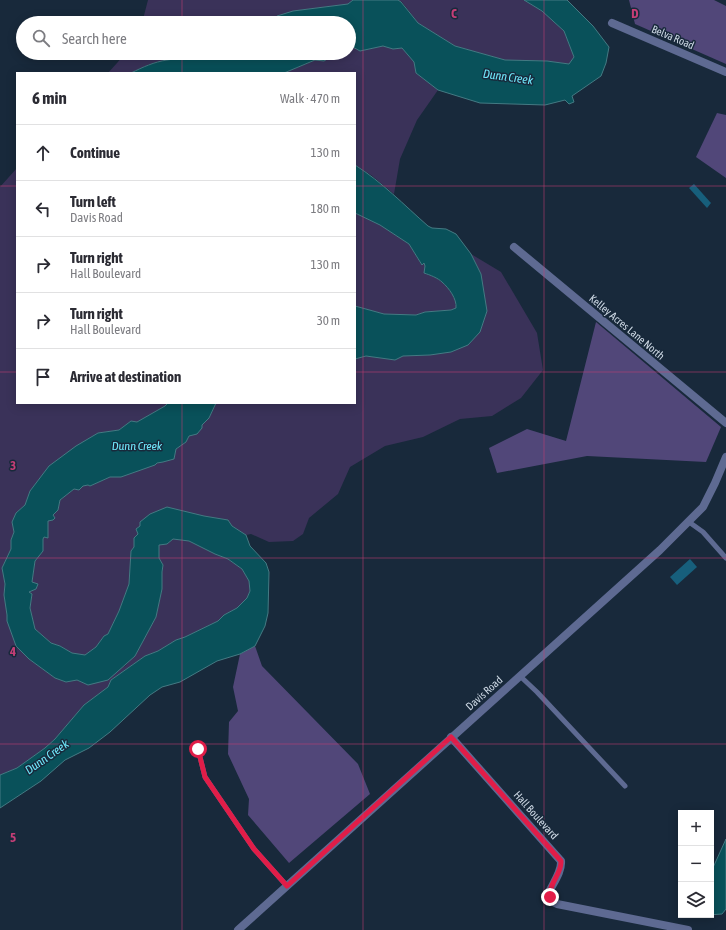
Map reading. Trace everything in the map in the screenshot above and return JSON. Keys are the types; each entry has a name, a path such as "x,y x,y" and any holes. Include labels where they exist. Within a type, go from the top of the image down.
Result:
{"street":[{"name":"Belva Road","path":"612,23 726,72"},
{"name":"Kelley Acres Lane North","path":"514,247 726,423"},
{"name":"Davis Road","path":"238,930 660,550 689,522 703,507 710,495 726,457"},
{"name":"Hall Boulevard","path":"451,737 561,861 558,873 549,892 553,902 688,930"}],"lane":[{"path":"689,522 703,532 726,558"},
{"path":"520,676 537,692 625,786"},
{"path":"198,749 205,777 254,849 287,886"}],"shaded area":[{"path":"148,0 353,0 348,4 293,11 284,16 144,16"},
{"path":"398,0 524,0 542,11 564,31 574,57 570,64 547,61 505,60 455,46 418,23 402,2"},
{"path":"629,0 714,0 726,6 726,64 635,24"},
{"path":"383,46 393,49 402,48 414,62 416,73 438,90 417,120 400,159 394,194 371,175 356,166 356,72 286,72 315,60 356,60 356,49 360,51"},
{"path":"120,60 166,60 148,65 133,72 109,72"},
{"path":"717,113 726,115 726,178 696,157"},
{"path":"16,169 16,404 167,404 137,422 131,421 119,430 98,433 30,491 25,505 16,513 14,532 11,540 11,549 2,568 5,584 4,595 7,621 29,659 55,678 66,682 77,680 88,685 125,666 135,656 156,617 162,589 163,565 159,558 159,545 167,544 173,539 189,541 228,559 242,569 249,581 250,591 247,598 237,608 224,615 218,621 145,656 111,680 108,687 84,705 55,739 45,748 17,768 0,775 0,187"},
{"path":"356,213 380,225 409,244 421,264 424,262 425,273 443,282 449,289 456,304 456,308 451,310 425,312 416,315 384,314 356,306"},
{"path":"471,254 501,272 537,333 543,370 521,398 492,416 460,419 423,437 385,446 350,467 338,494 309,518 303,534 293,541 269,542 251,534 246,535 232,526 228,520 204,516 140,526 138,534 134,538 134,547 131,551 129,584 119,611 108,634 104,636 96,647 85,656 72,653 51,643 35,629 30,608 32,594 29,592 36,589 37,584 32,582 35,561 42,551 42,539 44,537 48,538 48,521 58,510 60,500 74,489 79,490 83,486 90,486 110,477 121,477 161,462 186,442 189,436 197,433 202,428 202,425 209,418 216,404 356,404 356,359 366,356 395,360 403,356 430,355 481,274"},
{"path":"596,322 721,427 706,462 587,456 497,473 489,448 527,429 566,441"},
{"path":"255,646 262,666 358,764 370,794 289,863 248,815 249,799 228,754 229,722 238,711 233,687 240,654"}],"water":[{"name":"Dunn Creek","path":"353,0 398,0 418,23 455,46 505,60 547,61 569,64 574,57 564,31 542,11 524,0 567,0 593,26 609,47 606,63 601,76 572,96 574,102 569,104 565,100 545,105 480,103 438,90 416,73 414,62 402,48 393,49 383,46 360,51 356,49 356,16 277,16 293,11 348,4"},
{"path":"167,60 315,60 286,72 133,72"},
{"path":"356,166 384,186 428,226 432,228 446,229 456,234 471,254 481,274 487,311 480,332 468,345 451,352 430,355 403,356 395,360 366,356 356,359 356,306 384,314 416,315 425,312 451,310 456,308 454,297 450,290 438,279 424,273 424,263 422,265 409,244 380,225 356,213"},
{"name":"Dunn Creek","path":"167,404 216,404 209,418 202,425 202,428 197,434 189,436 186,442 176,449 174,459 157,463 121,477 110,477 90,486 83,486 79,490 74,489 60,500 58,510 53,515 55,518 48,521 48,538 44,537 43,539 43,551 35,561 32,582 38,584 36,589 29,592 32,594 30,608 35,629 51,643 72,653 85,655 96,647 104,636 108,634 119,611 129,584 131,551 134,547 134,538 138,534 136,529 140,526 140,522 150,514 167,507 228,520 232,526 246,535 250,546 266,563 269,572 268,613 265,626 255,646 240,654 217,661 180,682 162,687 150,695 110,732 89,748 65,760 41,781 0,808 0,775 17,768 45,748 55,739 84,705 108,687 111,680 145,656 218,621 224,615 237,608 247,598 250,591 249,581 242,569 228,559 189,541 173,539 167,544 159,545 159,558 163,565 162,589 156,617 135,656 108,680 88,685 77,680 66,682 55,678 29,659 16,646 7,621 4,595 5,584 2,568 11,549 11,540 14,532 12,522 16,513 25,505 30,491 49,466 76,446 98,433 119,430 131,421 137,422"},
{"path":"726,839 726,909 722,914 714,915 714,865"}],"building":[{"path":"694,184 711,203 707,208 689,188"},
{"path":"690,559 697,567 677,585 670,577"}],"route":[{"path":"198,749 205,777 254,849 287,886 451,737 558,856 561,861 561,865 549,892 550,897"}]}
